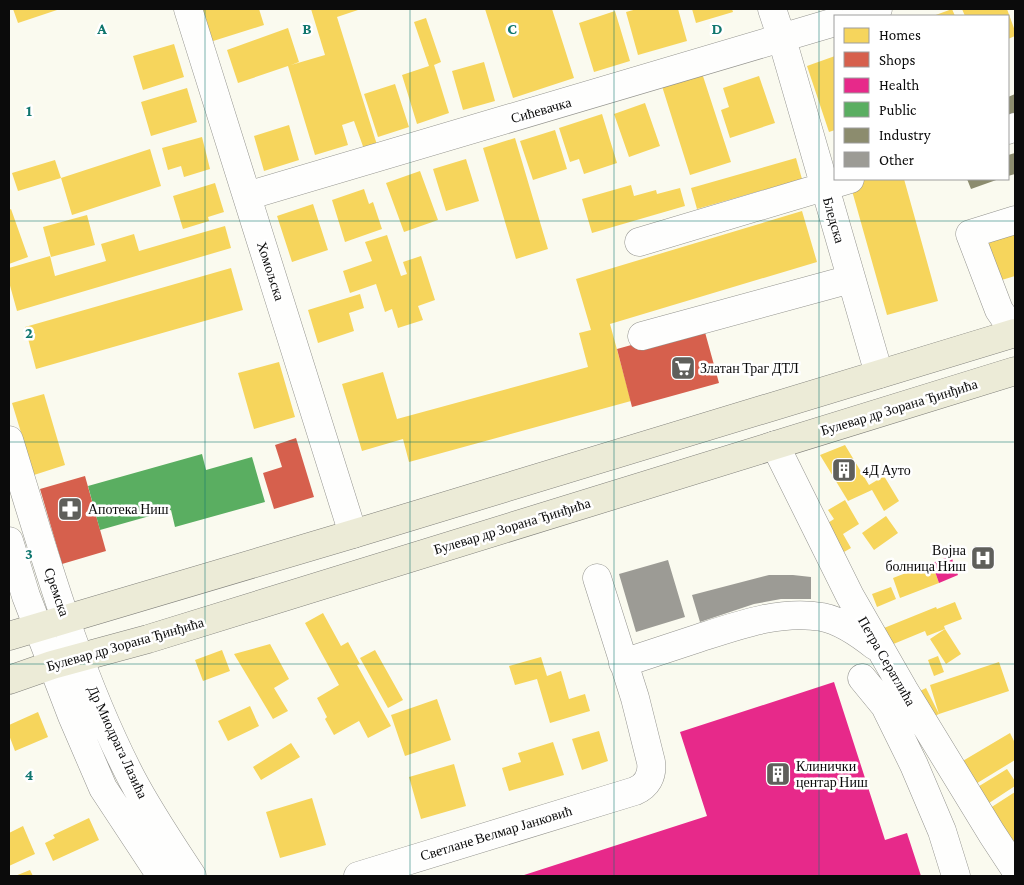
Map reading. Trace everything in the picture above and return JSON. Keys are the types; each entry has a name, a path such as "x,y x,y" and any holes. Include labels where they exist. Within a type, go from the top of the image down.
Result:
{"main road":[{"path":"9,636 354,534 1015,333"},
{"name":"Булевар др Зорана Ђинђића","path":"9,680 52,665 148,638 1015,371"}],"street":[{"name":"Хомољска","path":"188,9 354,534"},
{"name":"Бледска","path":"772,9 834,175"},
{"path":"858,15 878,9"},
{"name":"Сићевачка","path":"247,196 834,22"},
{"name":"Бледска","path":"837,183 851,279 879,374"},
{"path":"638,242 837,183"},
{"path":"1015,220 970,234 999,310 1015,333"},
{"path":"642,336 851,279"},
{"name":"Сремска","path":"9,440 80,657"},
{"name":"Петра Сератлића","path":"775,445 850,596 882,652 1015,869"},
{"path":"9,541 24,589 52,665"},
{"path":"597,578 623,663 745,623 784,616 823,617 834,621 863,636 882,652"},
{"name":"Др Миодрага Лазића","path":"80,657 104,718 132,779 192,876"},
{"name":"Светлане Велмар Јанковић","path":"361,876 645,785 650,777 652,768 635,698 623,663"},
{"name":"Др Миодрага Лазића","path":"52,665 103,788 161,876"},
{"path":"862,678 885,706 914,765 942,831 956,876"}],"building: Homes":[{"path":"13,9 60,9 18,23"},
{"path":"200,9 259,9 264,25 210,42"},
{"path":"311,9 361,9 337,17 378,148 365,152 354,121 342,125 348,145 315,155 288,66 238,83 227,50 288,28 299,62 291,65 325,55"},
{"path":"485,9 552,9 574,78 513,98"},
{"path":"637,9 678,9 687,41 638,55 626,12"},
{"path":"692,9 732,9 733,12 696,23"},
{"path":"952,9 955,15 936,15"},
{"path":"962,9 1007,9 1015,31 1015,36 1009,39 1009,15 965,15"},
{"path":"615,11 630,61 594,72 579,23"},
{"path":"426,18 441,62 434,65 449,113 417,124 402,75 429,66 414,22"},
{"path":"174,44 184,77 143,90 133,56"},
{"path":"834,56 834,130 829,132 807,66"},
{"path":"484,62 495,101 463,110 452,71"},
{"path":"701,70 731,162 690,175 661,83"},
{"path":"759,76 775,123 730,138 721,110 729,107 723,88"},
{"path":"395,84 409,127 378,137 364,94"},
{"path":"187,88 197,122 151,136 141,102"},
{"path":"645,103 660,146 629,157 614,114"},
{"path":"602,114 617,163 584,174 579,159 570,162 559,128"},
{"path":"289,125 299,160 264,171 254,136"},
{"path":"555,130 567,169 533,180 520,141"},
{"path":"202,137 210,169 184,177 181,166 168,170 162,148"},
{"path":"515,138 548,249 516,259 483,148"},
{"path":"150,149 161,186 72,215 61,178"},
{"path":"796,158 802,179 697,209 691,188"},
{"path":"466,159 479,201 446,211 433,169"},
{"path":"55,160 61,178 18,191 12,173"},
{"path":"420,171 438,220 404,232 386,183"},
{"path":"849,180 904,180 938,301 887,315"},
{"path":"215,183 224,212 208,217 209,221 183,229 173,196"},
{"path":"631,185 634,196 656,190 657,194 680,188 685,206 592,233 582,199"},
{"path":"364,189 369,204 373,202 382,229 345,242 332,200"},
{"path":"313,204 328,250 292,262 277,216"},
{"path":"11,209 28,257 9,264 9,210"},
{"path":"802,211 817,262 610,324 631,401 409,462 403,439 362,451 342,384 383,372 397,419 588,367 579,333 591,330 576,279"},
{"path":"87,215 95,245 51,257 43,227"},
{"path":"1015,223 1015,276 995,282 979,234"},
{"path":"225,226 231,248 17,311 9,282 9,268 50,256 55,276 106,261 101,244 134,234 139,251"},
{"path":"387,235 401,276 407,274 403,262 421,256 435,300 418,306 423,320 398,328 392,309 385,312 376,284 350,293 343,271 372,261 365,242"},
{"path":"231,268 243,310 36,369 25,327"},
{"path":"360,294 364,308 349,313 354,331 318,343 308,310"},
{"path":"279,362 295,417 254,429 238,373"},
{"path":"44,394 65,465 34,475 12,403"},
{"name":"4Д Ауто","path":"845,445 869,485 884,476 899,501 884,511 872,490 848,501 820,455"},
{"path":"845,500 859,524 843,534 851,548 837,556 820,528 834,519 828,510"},
{"path":"886,516 898,533 874,550 862,533"},
{"path":"932,563 939,583 900,598 893,578"},
{"path":"891,587 896,599 877,607 872,594"},
{"path":"955,602 962,619 944,626 945,629 927,636 925,631 891,645 884,628 936,607 937,609"},
{"path":"323,613 341,646 348,642 360,664 357,665 391,726 368,738 359,721 334,735 317,698 339,685 305,623"},
{"path":"945,629 961,654 946,664 930,639"},
{"path":"270,644 289,679 274,688 288,711 273,719 234,654"},
{"path":"222,650 230,671 203,681 195,660"},
{"path":"375,650 403,700 388,708 360,658"},
{"path":"938,656 944,672 934,676 928,660"},
{"path":"541,657 547,676 561,671 569,699 585,694 590,711 550,723 537,679 515,685 509,666"},
{"path":"999,662 1009,691 939,714 930,685"},
{"path":"926,688 939,714 931,718 918,692"},
{"path":"437,699 451,740 405,756 391,715"},
{"path":"250,706 259,726 228,741 218,721"},
{"path":"38,712 48,737 15,751 9,735 9,725"},
{"path":"599,731 608,761 582,770 572,739"},
{"path":"1010,733 1015,743 1015,760 974,785 961,762"},
{"path":"553,742 564,775 509,791 502,768 521,762 518,753"},
{"path":"291,743 300,757 261,780 253,767"},
{"path":"454,764 466,806 421,819 409,777"},
{"path":"1007,769 1015,781 1015,786 986,805 976,788"},
{"path":"1015,792 1015,856 987,810"},
{"path":"312,798 326,845 280,858 266,812"},
{"path":"89,818 99,840 53,861 45,843 55,838 53,835"},
{"path":"23,826 35,854 9,866 9,833"},
{"path":"30,870 33,876 15,876"}],"building: Shops":[{"path":"703,325 719,383 632,407 617,349"},
{"path":"296,438 314,497 274,509 263,473 282,467 275,445"},
{"name":"Апотека Ниш","path":"85,476 106,551 62,564 40,489"}],"building: Health":[{"path":"951,556 958,575 939,583 932,563"},
{"name":"Клинички центар Ниш","path":"834,682 885,840 907,833 921,876 521,876 707,816 680,732"}],"building: Public":[{"path":"202,454 206,470 252,457 265,502 175,527 171,510 100,530 88,486"}],"building: Industry":[{"path":"1015,94 1015,116 1009,119 1009,97"},
{"path":"1015,153 1015,174 1009,176 1009,155"},
{"path":"967,180 996,180 971,189"}],"building: Other":[{"path":"668,560 685,617 636,632 619,574"},
{"path":"769,575 811,577 811,599 781,599 754,604 700,622 692,595"}],"place":[{"name":"Златан Траг ДТЛ","path":"683,368"},
{"name":"4Д Ауто","path":"844,470"},
{"name":"Апотека Ниш","path":"70,509"},
{"name":"Војна болница Ниш","path":"983,558"},
{"name":"Клинички центар Ниш","path":"778,774"}]}
